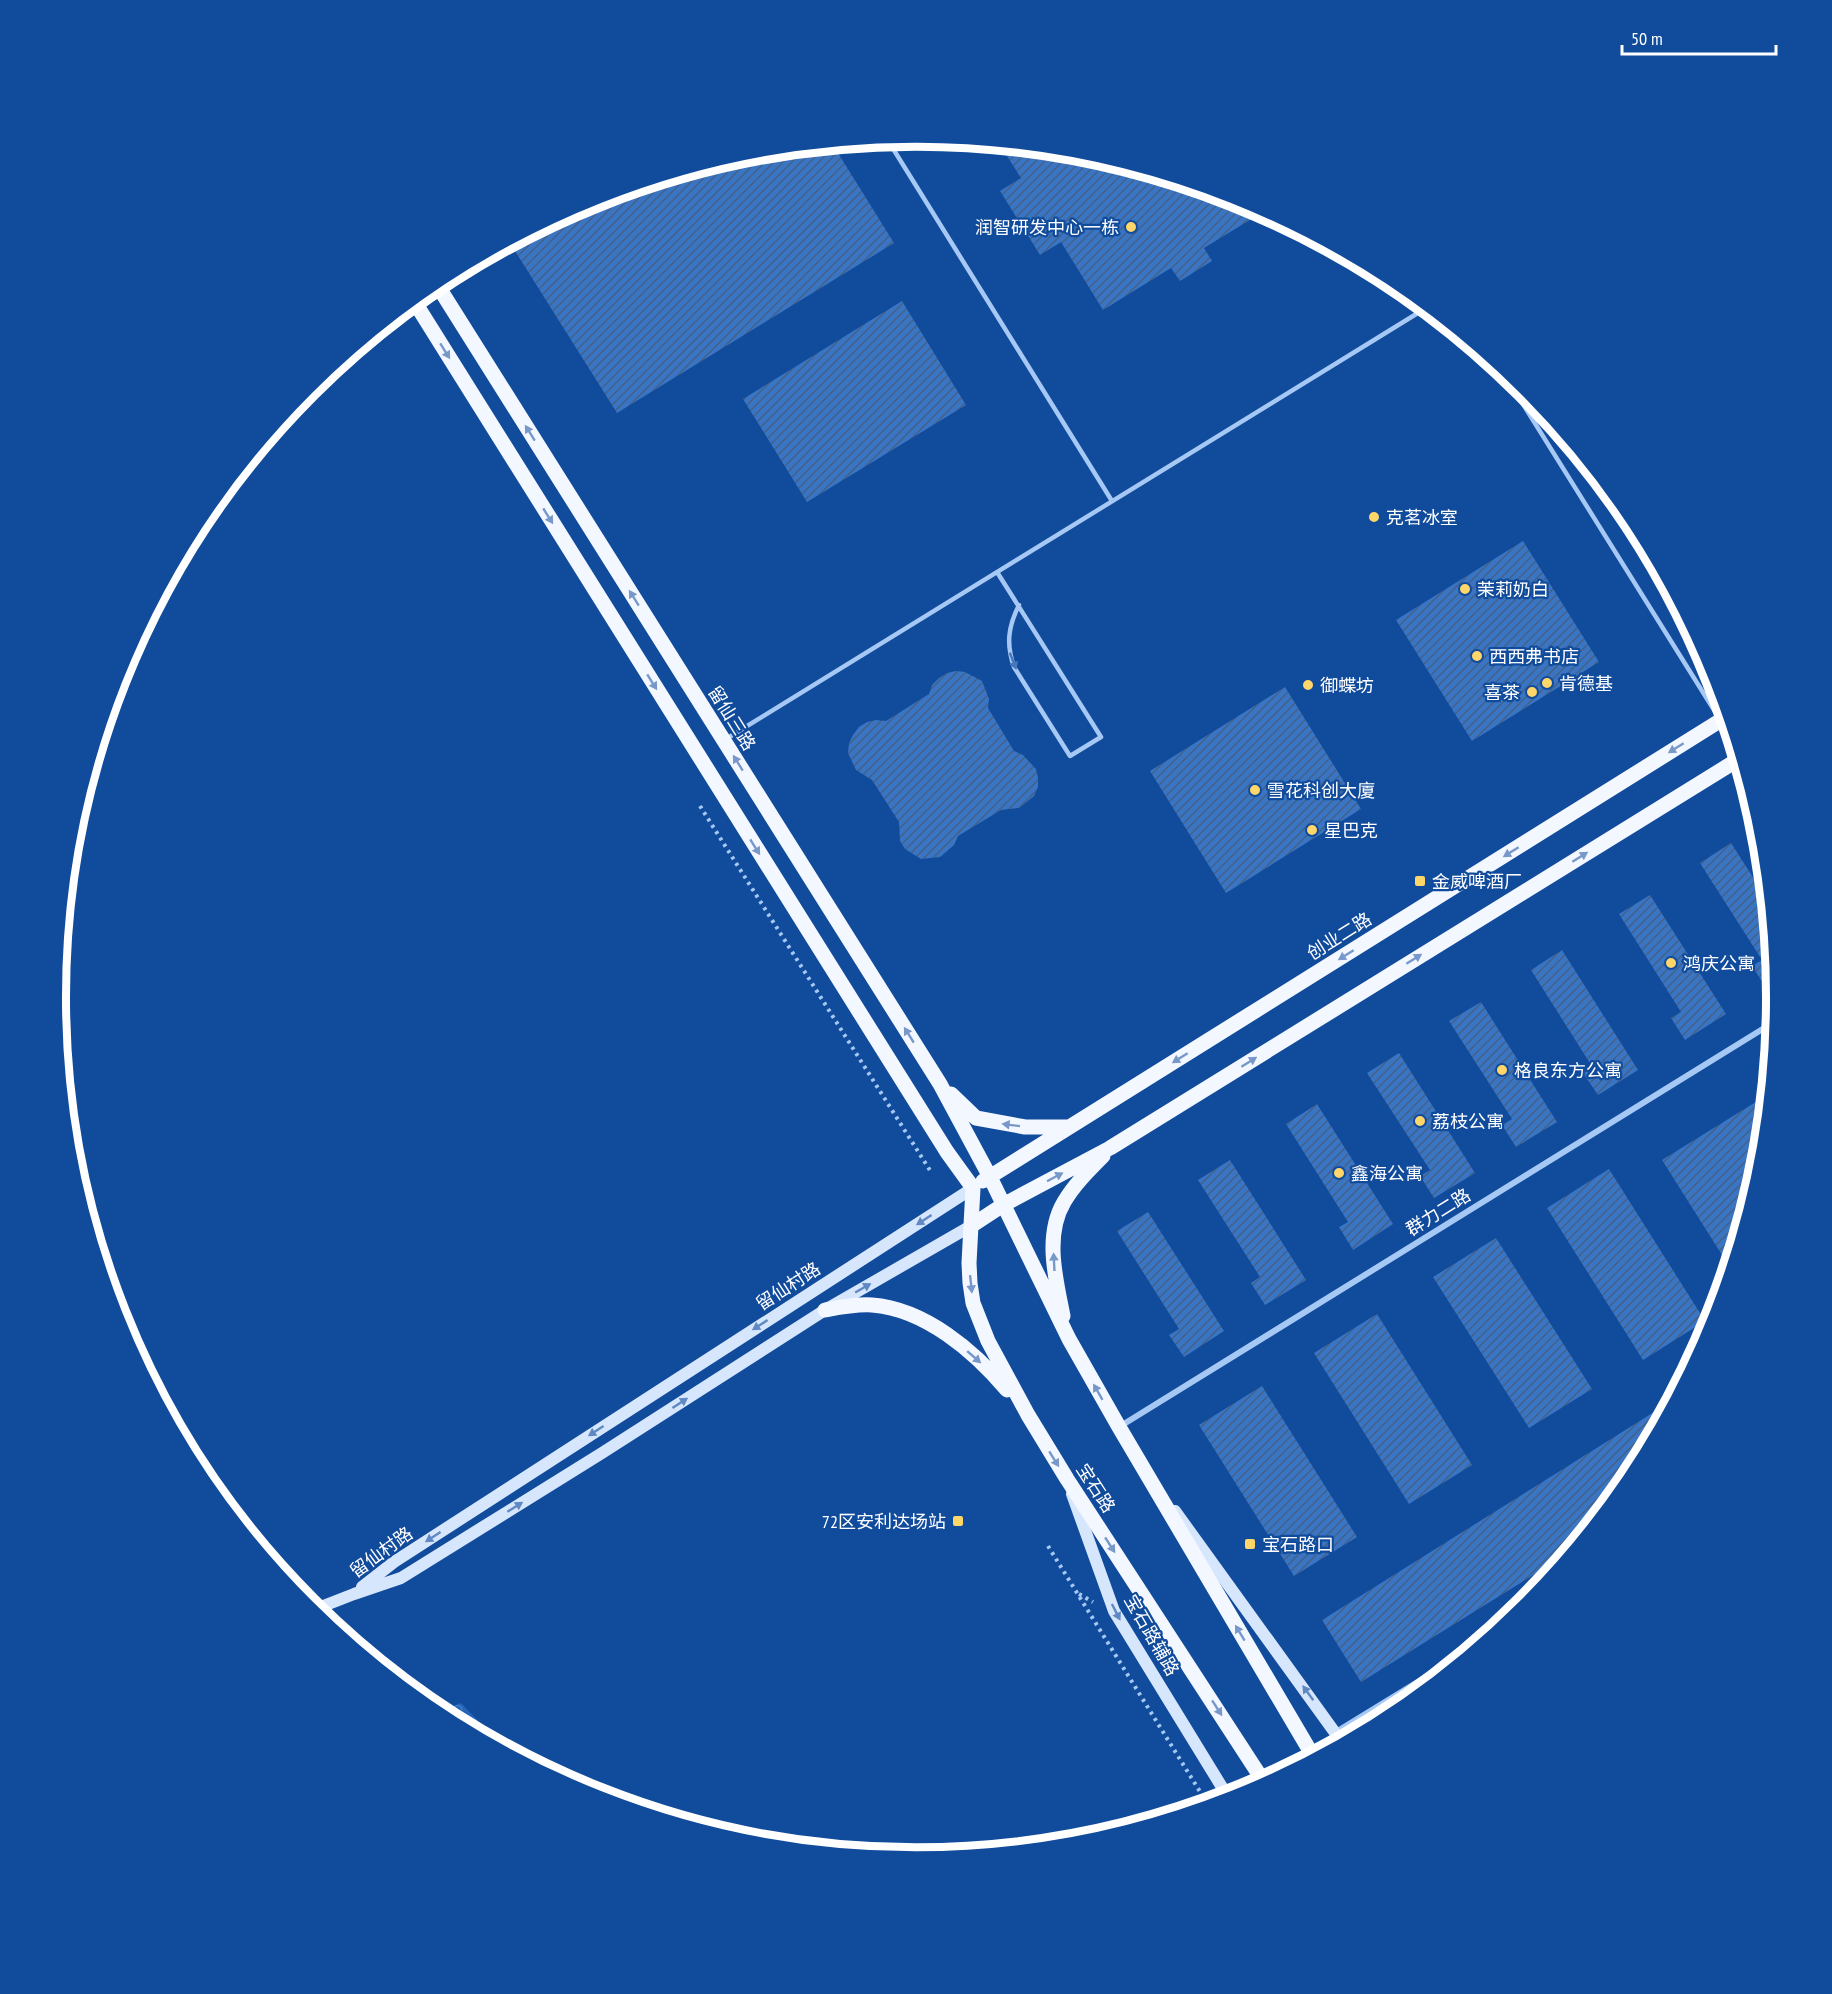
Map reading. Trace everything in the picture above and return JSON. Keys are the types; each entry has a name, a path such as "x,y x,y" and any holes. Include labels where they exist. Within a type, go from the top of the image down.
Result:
{"main road":[{"name":"留仙三路","path":"442,292 940,1084 990,1177 1069,1340"},
{"path":"419,309 946,1152 973,1188"},
{"name":"创业二路","path":"973,1188 1720,721"},
{"path":"971,1226 1004,1205 1110,1148 1733,763"},
{"path":"940,1084 976,1118 1024,1127 1069,1127"},
{"path":"1110,1148 1075,1186 1063,1203 1056,1222 1053,1249 1055,1277 1069,1340 1309,1750"},
{"name":"宝石路","path":"973,1188 969,1263 973,1304 988,1341 1066,1479 1259,1774"},
{"path":"825,1310 872,1305 912,1315 951,1339 972,1356 994,1375 1028,1415"}],"street":[{"name":"群力二路","path":"1119,1427 1765,1028"},
{"name":"留仙村路","path":"354,1594 394,1562 973,1188"},
{"name":"留仙村路","path":"354,1594 400,1578 612,1447 825,1310 971,1226"},
{"path":"1135,1455 1338,1735"},
{"name":"宝石路辅路","path":"1066,1479 1114,1611 1223,1789"},
{"path":"324,1606 354,1594"},
{"path":"1350,1728 1376,1707 1422,1679"}],"lane":[{"path":"893,148 1113,501"},
{"path":"724,740 1419,313"},
{"path":"1521,400 1713,703"},
{"path":"997,572 1018,605 1101,737 1070,756 1014,667 1009,652 1008,635 1011,620 1018,605"}],"path":[{"path":"700,806 931,1172"},
{"path":"1048,1546 1204,1796"}],"green space":[{"path":"461,1703 488,1731 450,1707"}],"building":[{"path":"837,151 894,243 617,413 514,249 591,212 643,192 750,163"},
{"name":"润智研发中心一栋","path":"1004,152 1082,163 1136,176 1189,192 1254,218 1204,248 1212,261 1180,281 1171,268 1103,310 1061,242 1040,255 1000,191 1021,178"},
{"path":"902,301 966,405 807,502 743,399"},
{"path":"1523,541 1599,662 1472,741 1396,620"},
{"path":"956,671 965,672 982,681 989,699 988,708 1014,751 1023,755 1036,769 1038,787 1034,796 1019,808 1001,810 958,836 954,845 940,857 921,859 905,849 900,841 899,822 872,780 856,770 848,753 849,743 859,727 876,720 886,721 929,694 932,685 939,678"},
{"name":"雪花科创大廈","path":"1285,687 1361,809 1226,893 1150,771"},
{"path":"1731,843 1759,887 1766,987 1752,966 1762,960 1700,863"},
{"name":"鸿庆公寓","path":"1650,895 1726,1014 1685,1040 1671,1018 1681,1012 1619,914"},
{"name":"格良东方公寓","path":"1562,950 1638,1070 1598,1095 1583,1073 1593,1068 1531,970"},
{"name":"格良东方公寓","path":"1481,1002 1557,1122 1516,1147 1502,1125 1512,1119 1449,1021"},
{"name":"荔枝公寓","path":"1399,1053 1475,1173 1434,1198 1420,1176 1430,1170 1367,1073"},
{"path":"1760,1099 1750,1163 1724,1259 1662,1160"},
{"name":"鑫海公寓","path":"1317,1104 1393,1224 1353,1250 1339,1227 1348,1222 1286,1124"},
{"path":"1230,1160 1306,1280 1265,1305 1251,1283 1260,1277 1198,1180"},
{"path":"1609,1169 1703,1317 1700,1324 1643,1360 1547,1208"},
{"path":"1148,1212 1224,1331 1184,1357 1169,1335 1179,1329 1117,1231"},
{"path":"1496,1238 1592,1389 1529,1428 1433,1277"},
{"path":"1377,1314 1472,1465 1409,1504 1314,1353"},
{"path":"1262,1386 1357,1537 1294,1576 1199,1425"},
{"path":"1659,1409 1623,1469 1590,1514 1545,1568 1361,1682 1322,1620"}],"place":[{"name":"润智研发中心一栋","path":"1131,227"},
{"name":"克茗冰室","path":"1374,517"},
{"name":"茉莉奶白","path":"1465,589"},
{"name":"西西弗书店","path":"1477,656"},
{"name":"肯德基","path":"1547,683"},
{"name":"御蝶坊","path":"1308,685"},
{"name":"喜茶","path":"1532,692"},
{"name":"雪花科创大廈","path":"1255,790"},
{"name":"星巴克","path":"1312,830"},
{"name":"金威啤酒厂","path":"1420,881"},
{"name":"鸿庆公寓","path":"1671,963"},
{"name":"格良东方公寓","path":"1502,1070"},
{"name":"荔枝公寓","path":"1420,1121"},
{"name":"鑫海公寓","path":"1339,1173"},
{"name":"72区安利达场站","path":"958,1521"},
{"name":"宝石路口","path":"1250,1544"}]}
